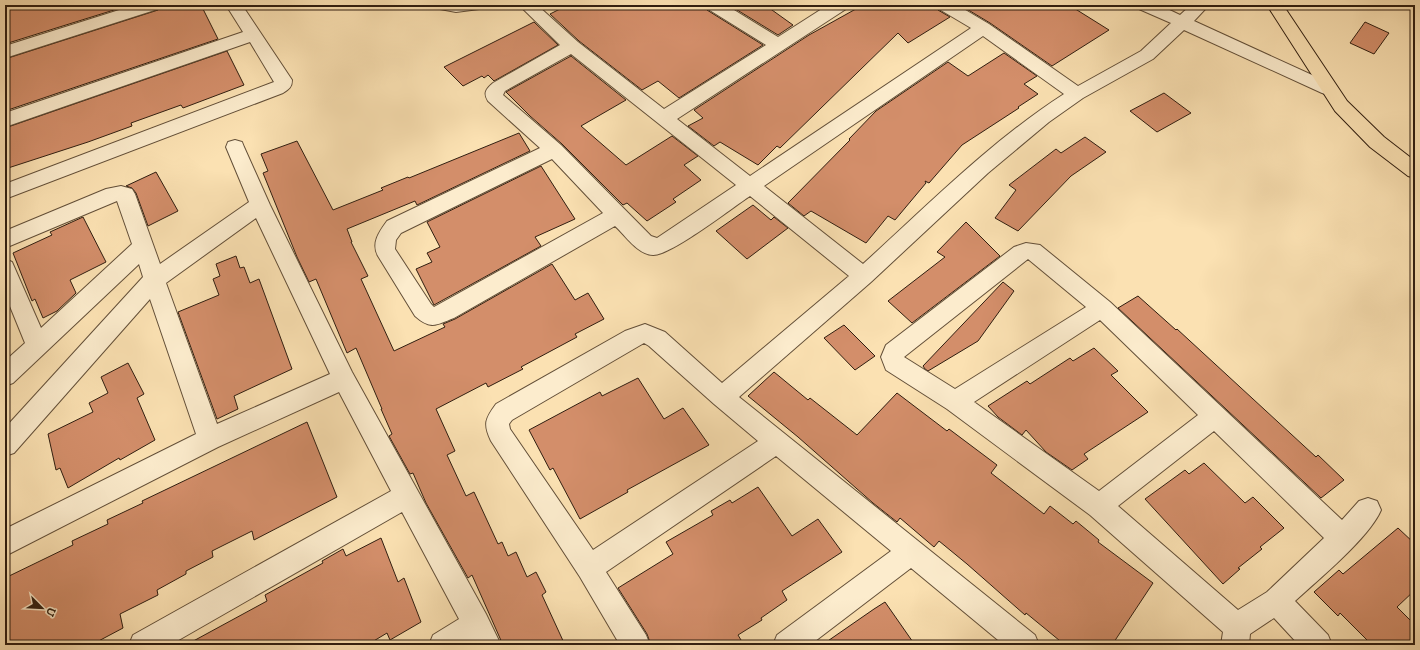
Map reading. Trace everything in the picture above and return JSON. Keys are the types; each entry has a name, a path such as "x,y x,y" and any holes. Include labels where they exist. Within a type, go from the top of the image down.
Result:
{"main road":[{"path":"1275,5 1340,106 1377,142 1415,171"}],"street":[{"path":"5,52 152,5"},
{"path":"5,192 277,89 283,85 283,80 234,5"},
{"path":"446,5 464,7 473,5"},
{"path":"528,5 572,46 663,119 752,186 864,276"},
{"path":"714,5 779,45"},
{"path":"663,119 840,5"},
{"path":"945,5 983,28 1077,94"},
{"path":"1144,5 1328,89"},
{"path":"722,397 864,276 981,168 1042,117 1077,94 1148,55 1201,5"},
{"path":"572,46 499,87 494,92 494,97 554,150 644,242 653,247 662,245 752,186 889,89 983,28"},
{"path":"5,120 253,35"},
{"path":"235,147 260,205 344,379 481,634 443,645"},
{"path":"554,150 394,227 386,238 386,250 423,310 431,317 446,312 617,215"},
{"path":"5,240 113,194 125,194 210,439"},
{"path":"5,445 154,280 260,205"},
{"path":"5,376 144,246"},
{"path":"1343,538 1102,308 1033,251 1021,253 894,352 892,357 894,362 955,402 1099,506 1236,636 1276,601 1343,538 1368,510"},
{"path":"5,268 37,345"},
{"path":"955,402 1102,308"},
{"path":"636,645 589,568 499,433 497,422 504,412 644,333 657,339 722,397 1024,645"},
{"path":"5,543 210,439 344,379"},
{"path":"1099,506 1215,416"},
{"path":"589,568 777,442"},
{"path":"144,645 406,496"},
{"path":"787,645 911,552"},
{"path":"1276,601 1318,645"}],"building":[{"path":"5,5 130,5 5,44"},
{"path":"161,5 201,5 218,39 5,111 5,59 158,10"},
{"path":"568,5 705,5 707,10 763,45 679,98 658,81 642,90 579,41 550,14"},
{"path":"729,5 765,5 793,25 778,35"},
{"path":"863,5 936,5 938,10 950,17 908,43 898,33 780,148 777,146 758,165 720,142 714,146 688,126 703,118 694,110 809,35"},
{"path":"960,5 1069,5 1109,30 1052,66 990,23"},
{"path":"534,22 558,45 494,81 488,75 484,78 482,76 463,86 444,67"},
{"path":"1365,22 1389,33 1374,54 1350,43"},
{"path":"227,51 244,85 183,108 181,105 131,123 132,126 88,142 5,169 5,128"},
{"path":"1004,53 1037,76 1024,84 1038,94 962,145 929,183 925,181 926,183 895,220 888,216 866,243 811,211 804,216 788,203 850,140 849,139 876,111 948,62 968,76"},
{"path":"571,56 626,100 581,126 626,165 672,136 698,156 684,165 701,180 673,199 676,202 647,221 627,203 623,205 562,144 530,116 506,92"},
{"path":"1164,93 1191,113 1157,132 1130,111"},
{"path":"519,133 530,151 417,205 415,201 347,229 351,242 368,276 361,279 394,351 445,327 443,324 455,319 552,264 575,300 588,293 604,319 575,334 577,337 521,367 523,369 488,387 486,383 436,409 455,451 447,455 466,496 474,492 498,544 502,542 508,556 516,552 527,577 536,572 546,592 542,595 565,645 503,645 472,575 468,578 426,503 413,473 410,474 389,436 392,434 356,348 347,353 316,279 309,282 297,257 263,173 268,171 261,154 297,141 333,210 383,190 381,188"},
{"path":"1085,137 1106,152 1071,176 1018,231 995,218 1016,190 1009,185 1056,149 1061,153"},
{"path":"541,166 575,219 535,237 541,246 434,305 416,269 432,262 427,253 440,247 427,222"},
{"path":"156,172 178,211 148,226 136,193 132,188 126,186"},
{"path":"753,205 771,220 774,217 788,228 747,259 716,231"},
{"path":"83,217 106,262 70,280 76,293 57,311 43,318 35,299 32,301 13,253 52,235 50,232"},
{"path":"966,222 1000,256 912,323 888,301 945,257 937,252"},
{"path":"236,256 240,268 244,267 250,283 259,279 292,369 234,396 238,409 217,419 178,312 219,295 213,279 220,276 216,264"},
{"path":"1003,282 1014,291 978,341 928,371 925,369 923,366"},
{"path":"1138,296 1176,330 1177,329 1316,457 1318,455 1344,480 1321,498 1118,308"},
{"path":"844,325 875,356 855,370 824,338"},
{"path":"1094,348 1118,371 1111,375 1148,412 1084,454 1088,459 1072,470 1046,452 1026,430 1022,435 998,417 988,406 1027,381 1030,384 1070,358 1073,361"},
{"path":"128,363 144,394 137,398 155,440 120,460 119,458 68,488 60,468 56,470 48,434 93,412 89,403 108,393 101,377"},
{"path":"774,372 808,400 810,398 857,435 897,393 947,431 949,429 997,465 991,473 1044,514 1050,506 1073,524 1076,521 1099,540 1098,542 1153,583 1112,645 1065,645 1026,613 1025,615 939,541 934,547 900,518 897,522 873,503 798,437 748,396"},
{"path":"638,378 664,419 683,408 709,445 627,490 628,492 580,519 553,468 550,470 529,430 600,392 602,396"},
{"path":"307,422 337,497 254,540 252,531 212,551 213,557 186,571 186,574 157,590 158,595 120,614 123,628 91,645 5,645 5,578 73,545 72,541 108,524 107,520 143,503 142,501"},
{"path":"1204,463 1245,503 1253,497 1284,528 1260,547 1262,549 1238,568 1240,569 1223,584 1145,499 1185,470 1189,474"},
{"path":"758,487 792,536 818,519 842,552 782,591 787,600 761,618 762,620 738,635 744,645 651,645 647,634 618,588 673,554 666,542 713,515 711,511 730,500 732,503"},
{"path":"1398,528 1415,544 1415,590 1397,607 1415,625 1415,645 1372,645 1340,613 1338,616 1314,592 1339,570 1343,574"},
{"path":"381,538 398,582 404,578 421,622 390,640 387,633 367,645 186,645 267,601 265,595 323,563 322,561 343,549 346,556"},
{"path":"885,602 915,645 822,645 874,609"}]}
